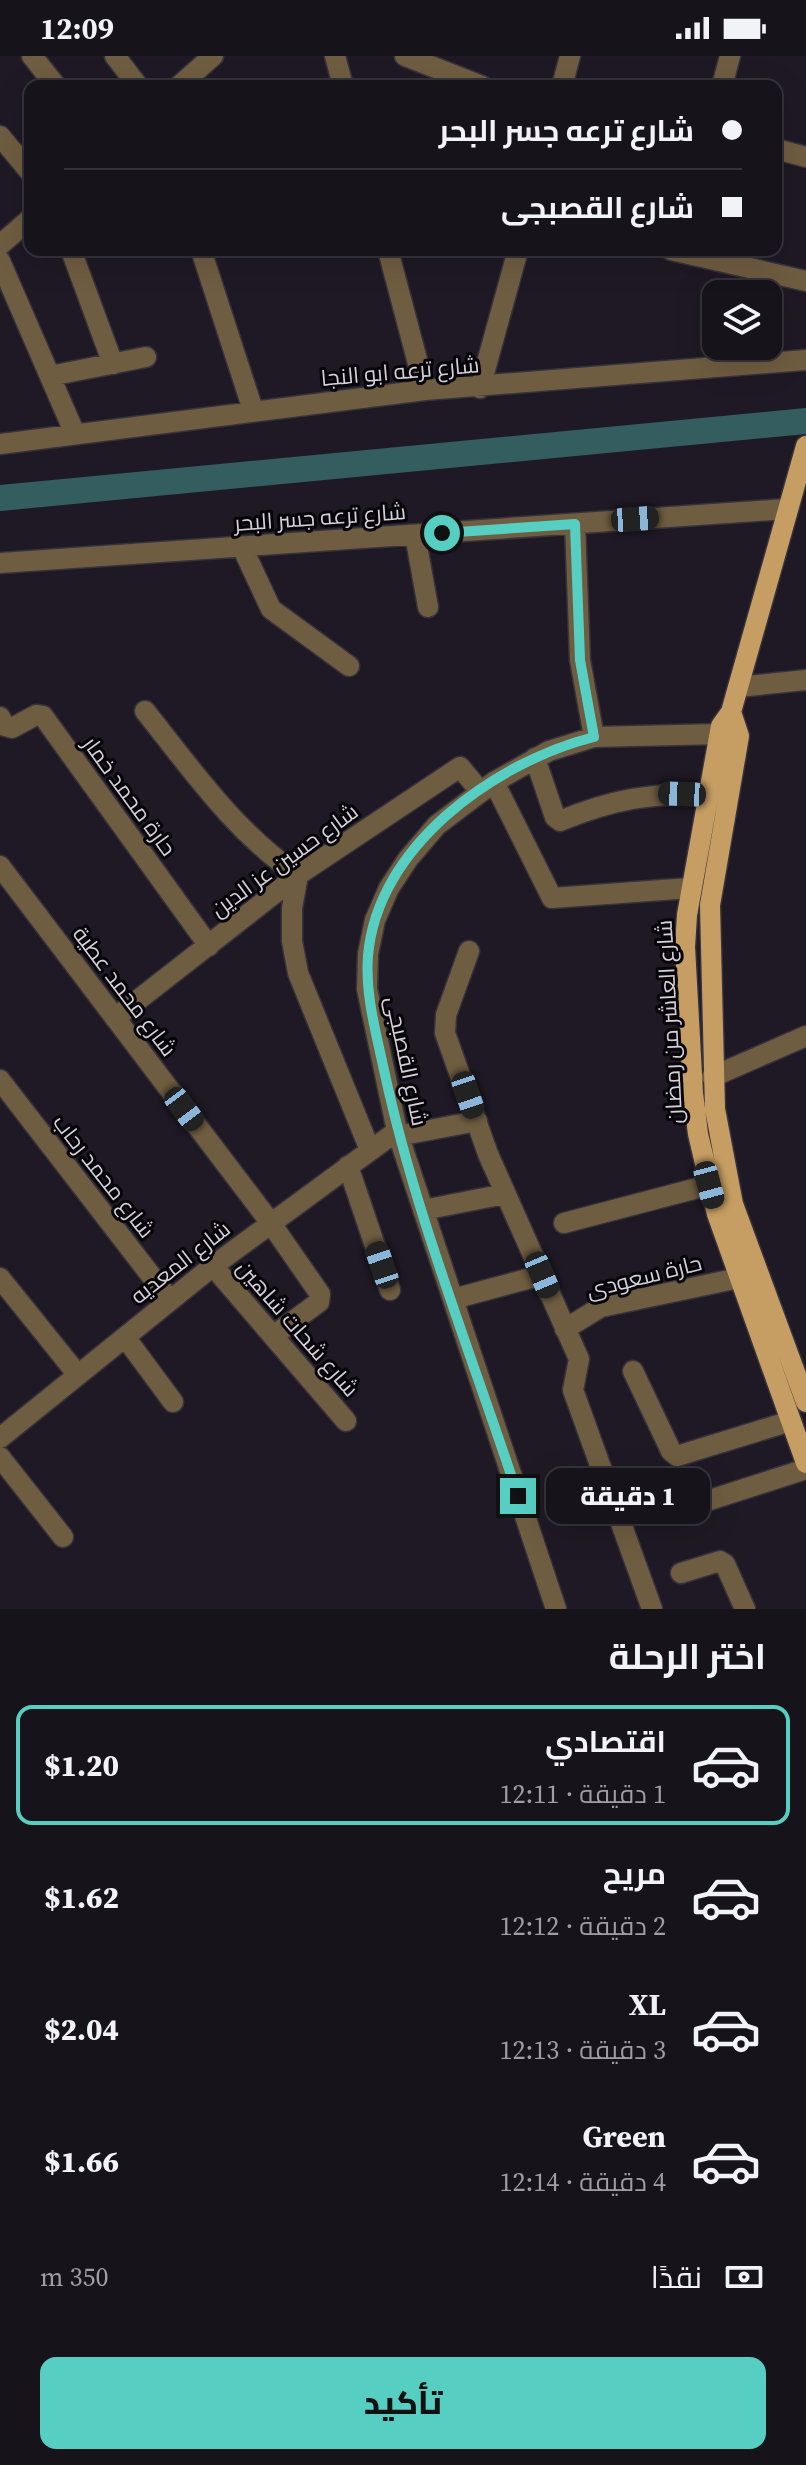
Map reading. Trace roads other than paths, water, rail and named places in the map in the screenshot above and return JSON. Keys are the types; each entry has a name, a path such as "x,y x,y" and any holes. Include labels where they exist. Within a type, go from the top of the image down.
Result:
{"main road":[{"name":"شارع العاشر من رمضان","path":"806,446 731,712 719,734 690,888 685,947 693,1093 709,1185 806,1463"},
{"name":"شارع العاشر من رمضان","path":"731,712 739,736 710,905 712,1077 719,1141 733,1204 806,1402"}],"street":[{"path":"32,56 51,80"},
{"path":"115,56 133,80"},
{"path":"186,80 213,56"},
{"path":"335,56 341,80"},
{"path":"405,56 468,80"},
{"path":"564,80 570,56"},
{"path":"724,80 730,56"},
{"path":"0,136 24,165"},
{"path":"782,151 806,157"},
{"path":"0,245 24,224"},
{"path":"73,256 113,364"},
{"path":"203,256 253,410"},
{"path":"390,256 425,390"},
{"path":"480,388 516,256"},
{"path":"697,256 806,281"},
{"path":"0,261 75,434"},
{"path":"50,376 146,357"},
{"name":"شارع ترعه ابو النجا","path":"0,444 425,390 806,360"},
{"name":"شارع ترعه جسر البحر","path":"0,563 786,509"},
{"path":"575,524 580,660 594,737"},
{"path":"415,535 428,607"},
{"path":"242,547 271,609 349,666"},
{"path":"738,687 806,680"},
{"path":"145,711 251,840 298,875 292,908 298,973 370,1150"},
{"name":"حارة محمد خمار","path":"0,717 5,726 12,728 36,715 43,716 209,946"},
{"name":"شارع القصبجى","path":"556,1609 398,1134 367,989 368,954 375,920 389,888 408,859 437,825 487,786 535,758 594,737 719,734"},
{"path":"535,758 555,817 560,821 605,802 656,793 708,794"},
{"name":"شارع حسين عز الدين","path":"115,1018 298,875 460,767 487,786"},
{"path":"487,786 552,898 690,888"},
{"name":"شارع محمد عطية","path":"0,866 270,1222 321,1296 319,1302 273,1336"},
{"path":"469,951 444,1024 505,1194 580,1363 573,1390 652,1609"},
{"path":"712,1077 806,1036"},
{"name":"شارع محمد رحاب","path":"0,1080 170,1300"},
{"path":"398,1134 477,1121"},
{"name":"شارع المعديه","path":"0,1438 270,1222 370,1150 398,1134"},
{"path":"348,1166 390,1290"},
{"path":"564,1223 709,1185"},
{"path":"423,1210 505,1194"},
{"name":"شارع شحات شاهين","path":"213,1266 346,1421"},
{"path":"453,1299 542,1275"},
{"path":"0,1278 78,1375"},
{"name":"حارة سعودى","path":"565,1329 601,1307 739,1278"},
{"path":"125,1337 173,1402"},
{"path":"633,1371 677,1456 791,1421"},
{"path":"0,1457 63,1537"},
{"path":"688,1507 806,1469"},
{"path":"681,1573 720,1561 725,1564 745,1609"}],"waterway":[{"path":"0,498 806,421"}]}
